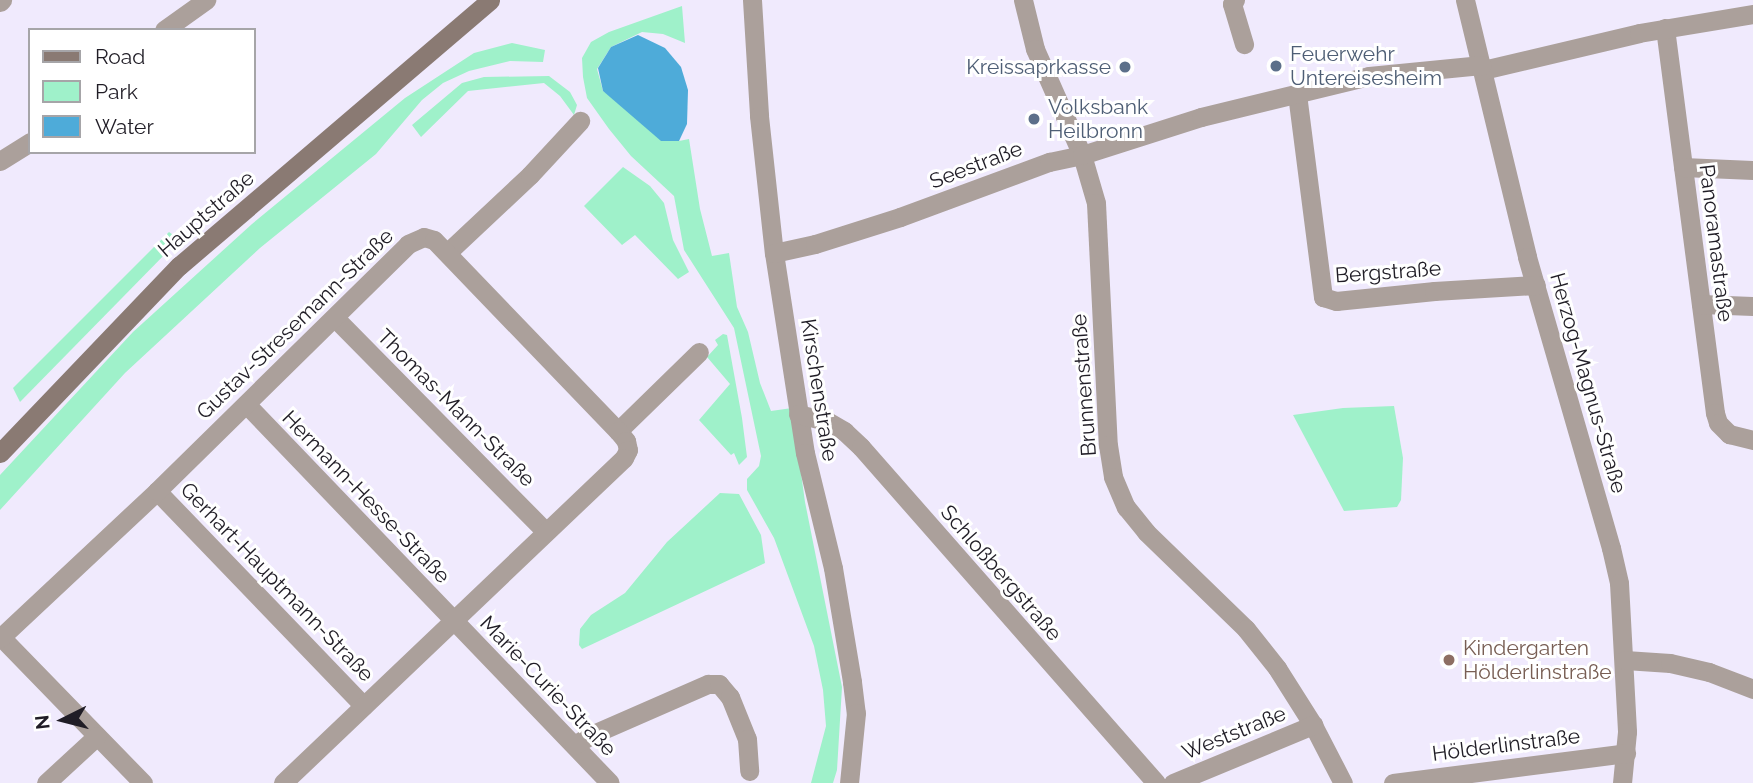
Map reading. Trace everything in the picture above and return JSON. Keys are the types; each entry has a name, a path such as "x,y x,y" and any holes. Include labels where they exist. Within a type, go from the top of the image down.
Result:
{"main road":[{"name":"Hauptstraße","path":"0,453 179,266 490,0"}],"street":[{"path":"167,28 206,0"},
{"name":"Kirschenstraße","path":"752,0 774,253 798,414 833,568 856,713 849,783"},
{"name":"Brunnenstraße","path":"1023,0 1039,59 1082,155 1096,203 1108,445 1113,477 1126,507 1146,533 1246,629 1277,668 1313,725 1343,783"},
{"path":"1235,0 1232,4 1244,44"},
{"name":"Herzog-Magnus-Straße","path":"1465,0 1536,285 1611,548 1620,596 1625,660 1626,752 1622,783"},
{"name":"Seestraße","path":"774,253 815,244 901,217 1049,162 1082,155 1200,117 1369,76 1482,67 1746,10"},
{"name":"Panoramastraße","path":"1665,28 1718,423 1729,434 1753,440"},
{"name":"Bergstraße","path":"1297,94 1323,297 1336,301 1434,290 1536,285"},
{"path":"449,252 530,175 580,121"},
{"path":"0,161 28,143"},
{"path":"1683,167 1753,170"},
{"name":"Gustav-Stresemann-Straße","path":"0,637 157,491 408,244 418,238 434,240 449,252 618,431"},
{"path":"1701,303 1753,306"},
{"name":"Thomas-Mann-Straße","path":"335,318 545,531"},
{"path":"283,783 624,458 628,450 626,441 618,431 699,352"},
{"name":"Hermann-Hesse-Straße","path":"246,404 453,621"},
{"name":"Schloßbergstraße","path":"798,414 827,421 845,431 862,447 1156,783"},
{"name":"Gerhart-Hauptmann-Straße","path":"157,491 364,706"},
{"name":"Marie-Curie-Straße","path":"453,621 610,783"},
{"path":"0,637 143,783"},
{"path":"1625,660 1683,666 1709,672 1753,689"},
{"path":"574,745 708,684 719,684 730,697 747,739 749,771"},
{"name":"Weststraße","path":"1173,783 1313,725"},
{"path":"46,783 97,736"},
{"name":"Hölderlinstraße","path":"1393,783 1626,752"}],"green space":[{"path":"682,6 685,43 663,34 642,32 611,47 597,69 603,91 679,141 689,139 700,209 712,256 729,253 737,307 748,332 760,383 771,411 792,408 805,502 842,687 837,770 833,783 811,783 826,726 823,690 814,646 774,538 747,490 747,479 759,466 761,456 734,328 684,250 674,196 631,156 587,98 582,58 591,42 609,32"},
{"path":"512,43 545,50 543,62 510,61 469,71 443,83 422,100 376,154 260,248 125,373 0,510 0,475 133,332 252,224 405,98 474,53"},
{"path":"549,76 570,92 577,105 574,115 560,96 544,83 468,91 421,137 412,125 462,83 484,77"},
{"path":"623,167 650,186 664,203 673,240 689,272 678,279 635,235 622,245 584,206"},
{"path":"169,232 176,237 172,247 20,402 13,388"},
{"path":"723,334 727,335 747,457 739,465 734,453 731,455 699,420 730,384 707,357 718,345 715,340"},
{"path":"1394,406 1403,458 1401,500 1397,507 1344,511 1293,415 1343,408"},
{"path":"720,493 739,494 761,535 765,563 582,649 579,645 580,629 591,615 625,593 667,542"}],"water":[{"path":"638,35 665,48 681,67 688,90 687,124 679,141 661,141 603,91 598,68 611,47"}],"place":[{"name":"Feuerwehr Untereisesheim","path":"1276,66"},
{"name":"Kreissaprkasse","path":"1125,67"},
{"name":"Volksbank Heilbronn","path":"1034,119"},
{"name":"Kindergarten Hölderlinstraße","path":"1449,660"}]}
